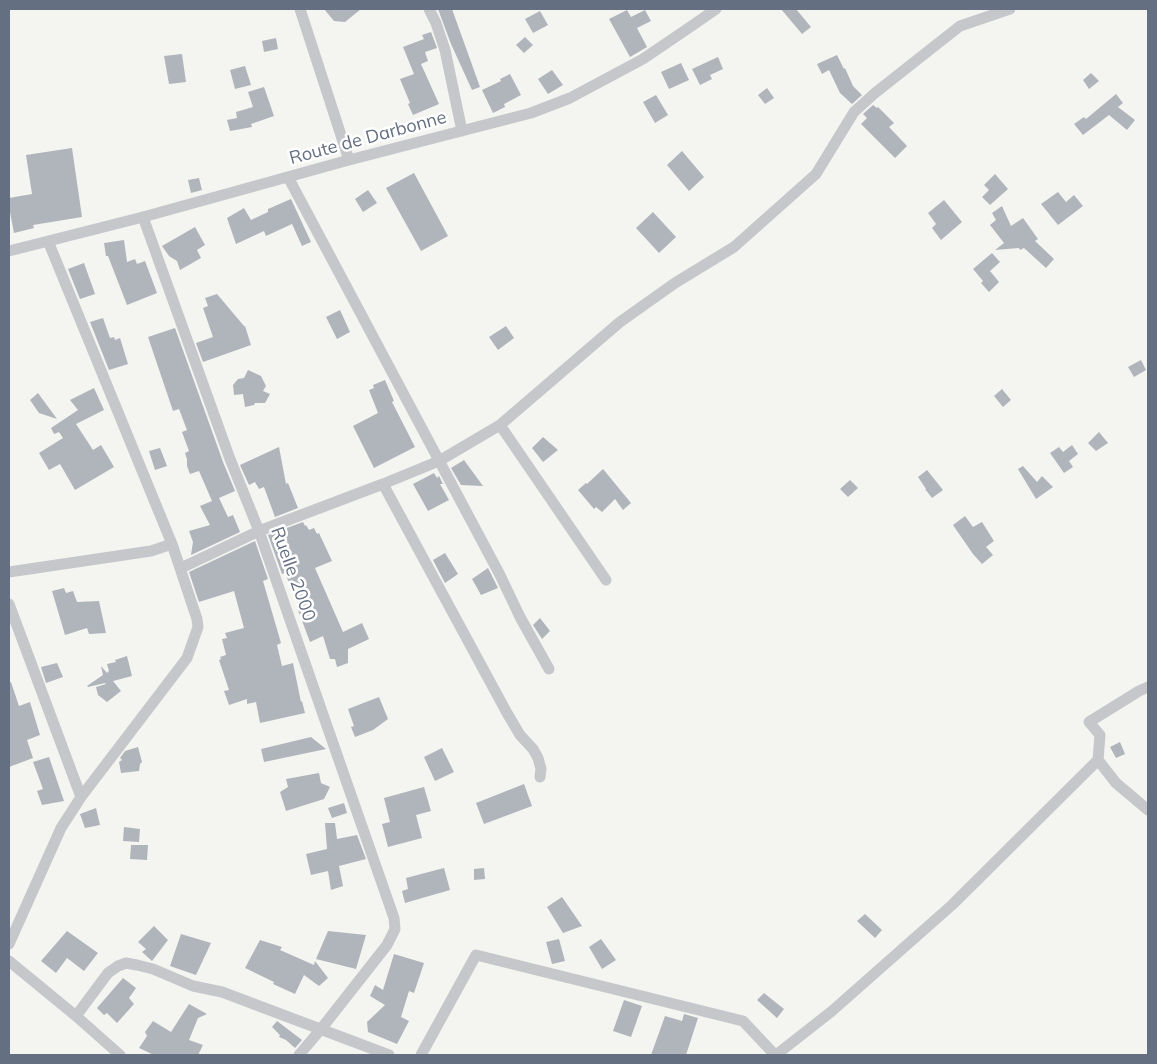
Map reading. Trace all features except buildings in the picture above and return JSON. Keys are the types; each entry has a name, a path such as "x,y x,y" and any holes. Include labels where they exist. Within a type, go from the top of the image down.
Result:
{"street":[{"path":"300,9 349,160"},
{"path":"430,9 445,50 462,131"},
{"name":"Route de Darbonne","path":"9,251 531,113 570,98 643,59 716,9"},
{"path":"181,568 259,531 439,461 500,425 620,322 675,283 734,247 816,174 854,112 875,93 960,26 1010,9"},
{"path":"288,177 549,669"},
{"name":"Ruelle 2000","path":"143,217 230,459 259,531 394,918 395,929 387,945 321,1029"},
{"path":"9,944 61,828 81,797 187,658 198,626 172,544 48,241"},
{"path":"500,425 606,580"},
{"path":"383,484 507,713 520,735 533,749 538,758 541,768 540,777"},
{"path":"9,572 151,551 172,544"},
{"path":"9,604 81,797"},
{"path":"421,1055 476,955 743,1021 775,1055 832,1011 952,905 1098,760 1100,735 1089,722 1139,690 1148,688"},
{"path":"1098,760 1116,783 1148,810"},
{"path":"9,961 120,1055"},
{"path":"76,1016 108,973 126,963 137,964 193,986 222,992 389,1055"},
{"path":"299,1055 321,1029"}]}
